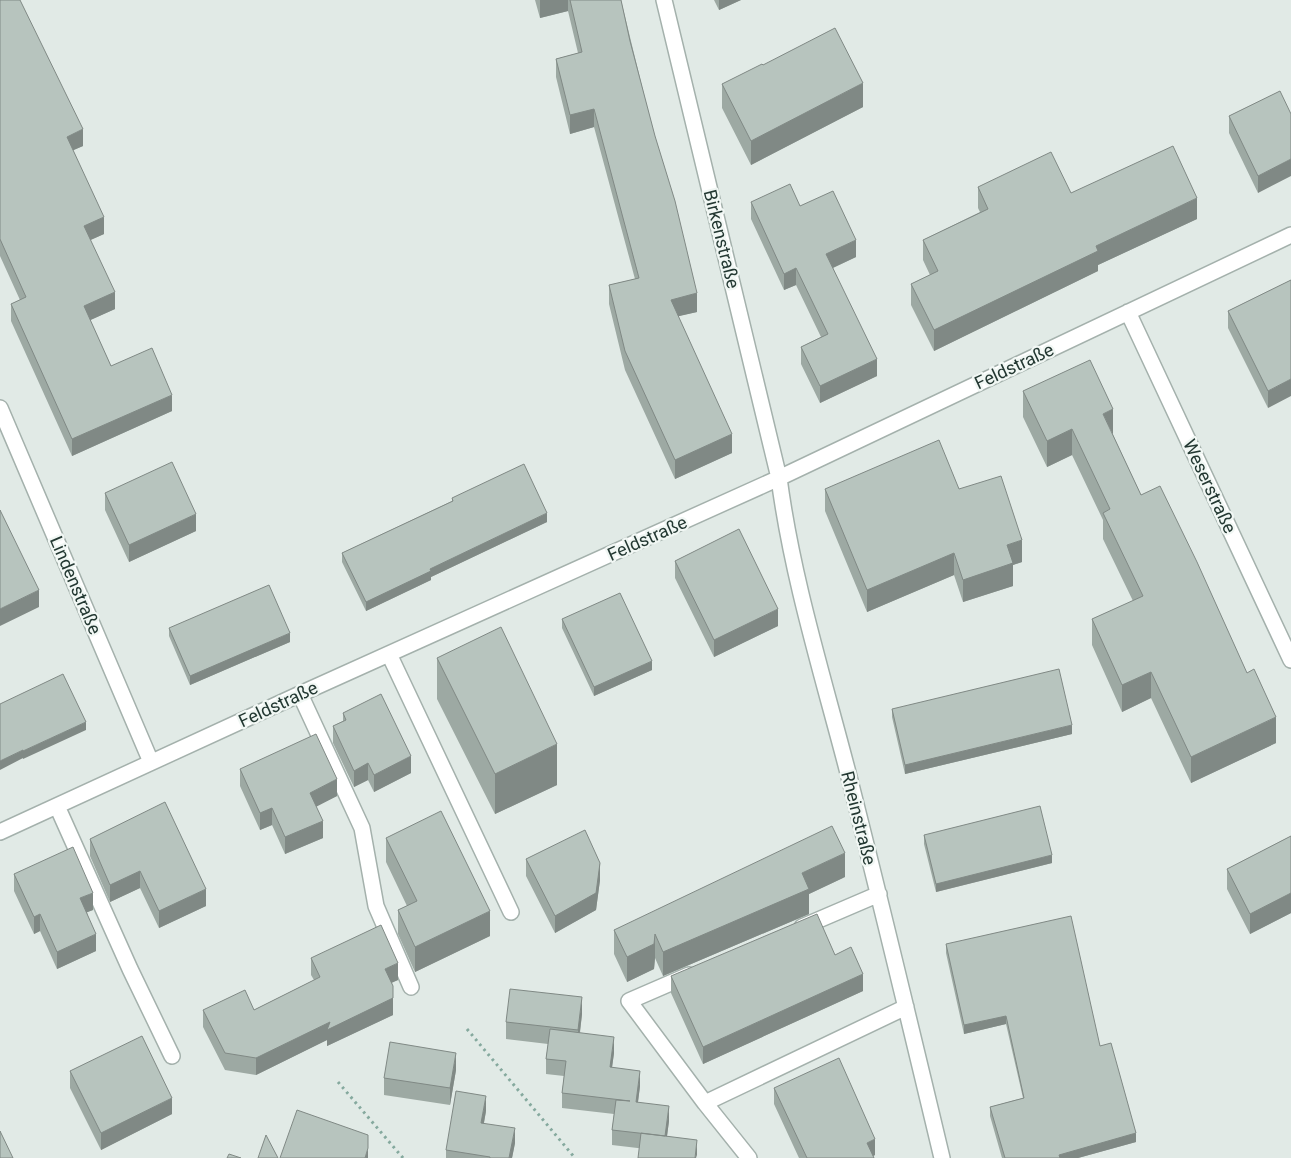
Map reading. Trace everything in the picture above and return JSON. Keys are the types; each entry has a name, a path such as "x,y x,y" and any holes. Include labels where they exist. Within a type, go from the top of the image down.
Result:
{"street":[{"name":"Birkenstraße","path":"664,0 779,478"},
{"name":"Feldstraße","path":"0,832 300,694 779,478 1291,235"},
{"name":"Weserstraße","path":"1128,312 1291,660"},
{"name":"Lindenstraße","path":"0,408 152,762"},
{"name":"Rheinstraße","path":"779,478 786,527 798,580 879,894 942,1158"},
{"path":"389,654 511,912"},
{"path":"300,694 362,828 376,906 411,987"},
{"path":"57,806 172,1056"},
{"path":"790,932 879,894"},
{"path":"700,971 629,1001 749,1158"},
{"path":"705,1102 906,1008"}],"path":[{"path":"467,1029 575,1158"},
{"path":"338,1082 403,1158"}],"building":[{"path":"0,0 20,0 83,129 67,137 104,217 84,226 115,292 84,306 111,366 152,348 172,395 72,439 11,304 26,297 0,239"},
{"path":"570,0 621,0 655,136 675,201 697,293 671,300 732,434 675,460 625,351 609,285 639,278 594,109 570,115 556,59 582,52"},
{"path":"835,28 863,83 751,141 722,84"},
{"path":"1280,91 1291,114 1291,159 1258,176 1229,116"},
{"path":"1173,146 1197,198 1096,246 1098,251 934,330 911,284 938,271 923,240 988,209 978,187 1051,152 1071,193"},
{"path":"790,184 800,206 833,191 856,240 826,254 877,359 820,386 801,347 828,334 796,268 784,274 751,202"},
{"path":"1291,280 1291,379 1268,391 1228,311"},
{"path":"1090,360 1113,409 1103,414 1141,495 1160,486 1247,673 1254,669 1276,717 1191,757 1151,672 1122,685 1092,619 1143,596 1103,513 1110,509 1072,429 1047,441 1023,391"},
{"path":"939,440 959,489 1001,476 1022,540 1007,545 1013,563 963,580 954,553 867,590 825,489"},
{"path":"172,462 196,514 129,545 105,493"},
{"path":"524,464 547,513 366,602 342,553 453,501 452,498"},
{"path":"0,510 39,590 0,609"},
{"path":"739,529 778,609 714,640 675,561"},
{"path":"269,585 290,633 190,676 169,628"},
{"path":"620,593 652,661 594,687 562,619"},
{"path":"501,627 557,744 495,774 437,658"},
{"path":"1059,669 1072,725 905,765 892,709"},
{"path":"63,674 86,722 0,761 0,704"},
{"path":"381,694 411,756 374,775 368,763 354,771 333,726 346,720 343,713"},
{"path":"316,734 337,779 310,793 323,821 285,837 272,808 260,813 240,769"},
{"path":"165,802 206,889 159,911 140,871 110,885 90,839"},
{"path":"1040,806 1052,855 936,884 924,835"},
{"path":"441,811 490,911 415,947 398,910 417,901 386,838"},
{"path":"832,826 845,853 802,873 809,889 663,952 655,934 654,944 627,957 614,930"},
{"path":"585,830 600,863 596,893 555,916 526,859"},
{"path":"1291,836 1291,893 1250,914 1227,869"},
{"path":"73,847 93,893 80,898 96,934 57,952 40,914 34,917 14,874"},
{"path":"817,914 835,955 851,947 863,974 703,1047 671,976"},
{"path":"1071,916 1100,1046 1111,1043 1136,1133 1059,1155 1060,1158 1005,1158 990,1107 1024,1098 1006,1016 964,1025 946,944"},
{"path":"381,925 398,963 385,969 393,986 393,998 327,1030 330,1022 256,1058 225,1053 203,1010 245,990 254,1010 320,977 311,958"},
{"path":"510,989 582,997 578,1030 506,1022"},
{"path":"550,1029 614,1037 610,1067 640,1071 636,1102 669,1106 665,1136 612,1130 616,1100 630,1101 562,1093 566,1061 546,1059"},
{"path":"142,1036 172,1098 101,1133 70,1071"},
{"path":"390,1042 456,1053 450,1088 384,1078"},
{"path":"839,1058 875,1139 867,1143 874,1158 807,1158 774,1088"},
{"path":"456,1091 486,1096 481,1123 515,1128 509,1158 490,1158 446,1150"},
{"path":"297,1110 368,1135 368,1148 365,1158 280,1158"},
{"path":"0,1131 13,1158 0,1158"},
{"path":"641,1133 697,1140 695,1158 638,1158"},
{"path":"266,1135 278,1158 258,1158"},
{"path":"229,1154 241,1158 227,1158"}]}
